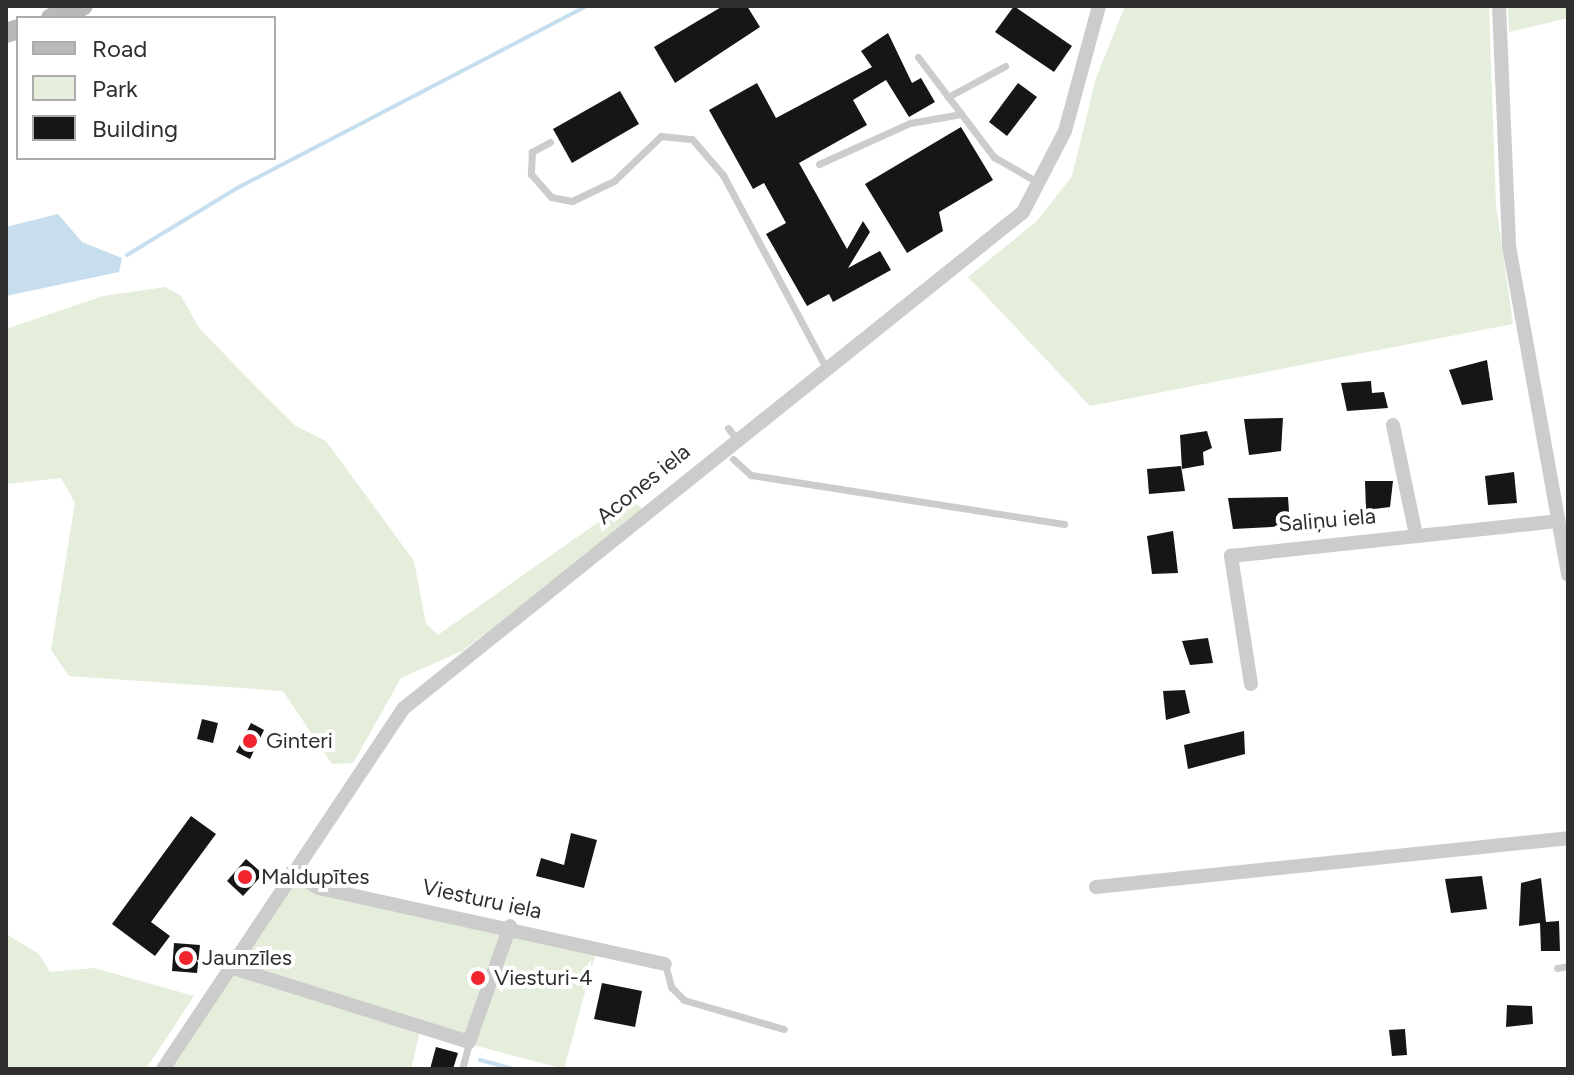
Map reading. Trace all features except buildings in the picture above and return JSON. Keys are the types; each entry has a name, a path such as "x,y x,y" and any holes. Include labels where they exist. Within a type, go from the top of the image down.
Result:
{"street":[{"path":"56,16 83,6"},
{"name":"Acones iela","path":"163,1069 404,708 732,432 825,366 1012,224 1041,184 1065,131 1099,6"},
{"path":"1499,6 1509,246 1568,575"},
{"path":"1393,425 1416,535"},
{"name":"Saliņu iela","path":"1251,684 1231,556 1557,521"},
{"path":"1096,887 1568,838"},
{"name":"Viesturu iela","path":"292,872 319,888 510,926 665,964"},
{"path":"230,967 469,1042 510,926"}],"lane":[{"path":"918,57 994,157 1041,184"},
{"path":"948,97 1005,66"},
{"path":"819,164 910,123 961,114"},
{"path":"550,142 532,152 531,174 551,197 572,201 614,181 661,136 692,139 723,175 825,366"},
{"path":"733,459 751,475 1064,524"},
{"path":"665,964 671,987 684,1000 784,1029"},
{"path":"1557,968 1568,966"},
{"path":"462,1069 469,1042"}],"green space":[{"path":"1125,6 1489,6 1496,205 1513,324 1090,406 968,277 1037,221 1072,176 1096,78"},
{"path":"1508,6 1568,6 1568,18 1509,32"},
{"path":"165,287 181,296 199,328 296,426 326,441 414,561 426,624 438,635 631,499 645,511 462,651 401,678 353,763 332,764 283,691 69,676 51,650 75,503 61,478 6,484 6,329 103,296"},
{"path":"292,872 319,888 597,948 564,1069 420,1031 411,1069 163,1069"},
{"path":"6,934 39,954 50,972 94,968 194,996 146,1069 6,1069"}],"water":[{"path":"58,214 82,242 122,258 119,272 6,296 6,227"}],"waterway":[{"path":"127,255 239,187 587,6"},
{"path":"480,1060 513,1069"}],"place":[{"name":"Ginteri","path":"250,741"},
{"name":"Maldupītes","path":"245,877"},
{"name":"Jaunzīles","path":"186,958"},
{"name":"Viesturi-4","path":"478,978"}]}
